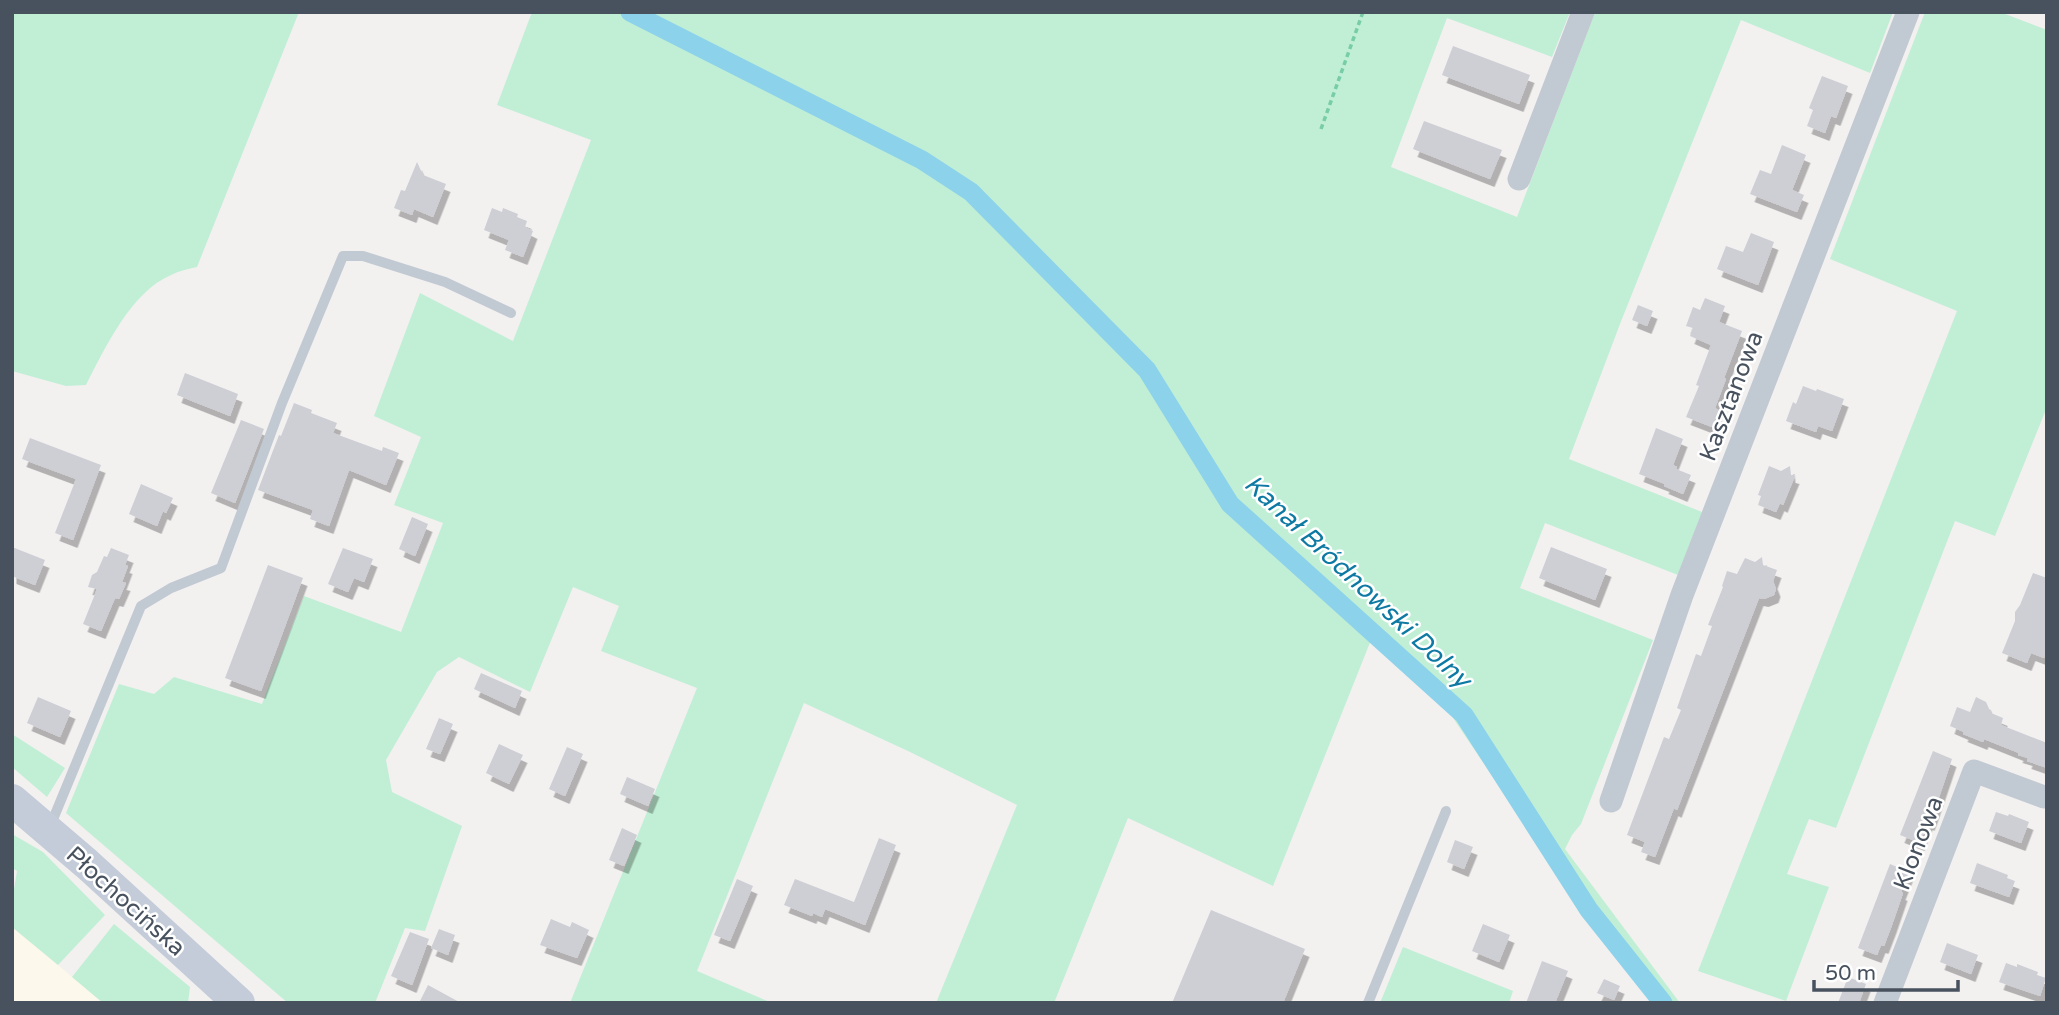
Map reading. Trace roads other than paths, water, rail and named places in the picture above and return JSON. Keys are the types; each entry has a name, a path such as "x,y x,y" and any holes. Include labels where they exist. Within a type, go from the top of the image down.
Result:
{"main road":[{"name":"Płochocińska","path":"12,800 87,864 239,1003"}],"street":[{"path":"1519,179 1583,12"},
{"name":"Kasztanowa","path":"1611,801 1682,595 1908,12"},
{"name":"Klonowa","path":"1885,1003 1974,771 2044,797"}],"lane":[{"path":"48,832 141,606 171,588 221,568 282,403 343,256 363,256 445,282 511,313"},
{"path":"1368,1003 1447,811"}],"waterway":[{"name":"Kanał Bródnowski Dolny","path":"630,12 922,160 971,192 1147,370 1230,504 1464,715 1589,910 1663,1003"}]}
